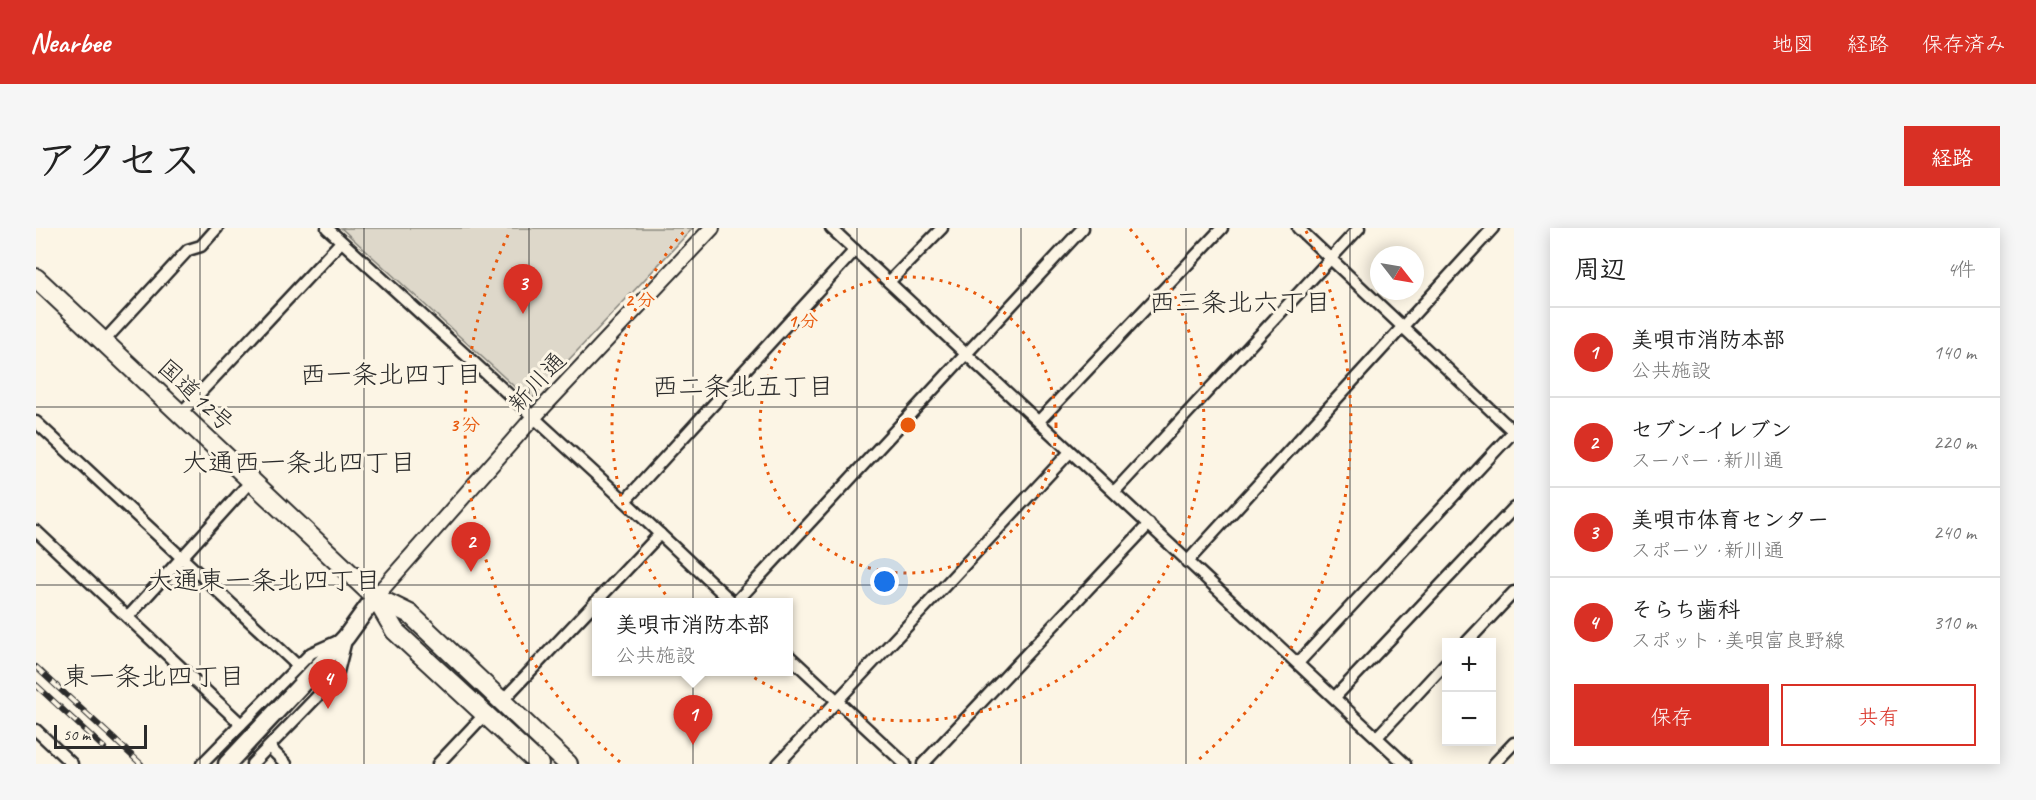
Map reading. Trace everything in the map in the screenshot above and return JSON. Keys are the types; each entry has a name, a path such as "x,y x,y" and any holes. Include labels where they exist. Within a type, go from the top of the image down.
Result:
{"highway":[{"name":"国道12号","path":"36,278 375,597 395,631 539,764"},
{"name":"国道12号","path":"375,597 410,614 568,764"}],"main road":[{"path":"227,764 346,637 375,597"}],"street":[{"path":"104,341 188,250 201,246 217,228"},
{"path":"327,228 532,419 625,501 727,598"},
{"name":"新川通","path":"375,597 532,419 711,228"},
{"path":"831,228 1405,764"},
{"path":"889,282 942,228"},
{"path":"741,598 1083,228"},
{"path":"1039,421 1222,228"},
{"path":"1298,228 1514,431 1298,663"},
{"path":"1115,491 1359,228"},
{"path":"1187,562 1493,228"},
{"path":"181,413 341,242"},
{"path":"625,501 855,250"},
{"path":"36,422 298,666"},
{"path":"778,764 1070,452"},
{"path":"128,617 252,480"},
{"path":"1335,697 1514,508"},
{"path":"923,764 1149,524"},
{"path":"36,531 241,724"},
{"path":"599,598 660,534"},
{"path":"1470,638 1514,592"},
{"path":"502,701 592,606"},
{"path":"202,764 311,653 346,637"},
{"path":"252,764 337,676 346,637"},
{"path":"793,660 905,764"},
{"path":"1377,737 1442,667"},
{"path":"438,764 486,713"},
{"path":"36,730 72,764"},
{"path":"1494,764 1514,743"},
{"path":"269,747 286,764"}],"shaded area":[{"path":"341,228 693,228 530,401"}],"railway":[{"path":"36,667 141,764"},
{"path":"36,685 104,748"}],"place":[{"name":"美唄市体育センター","path":"523,314"},
{"name":"セブン-イレブン","path":"471,572"},
{"name":"そらち歯科","path":"328,709"},
{"name":"美唄市消防本部","path":"693,745"}],"district":[{"name":"西三条北六丁目","path":"1240,302"},
{"name":"西一条北四丁目","path":"391,374"},
{"name":"西二条北五丁目","path":"743,386"},
{"name":"大通西一条北四丁目","path":"299,462"},
{"name":"大通東一条北四丁目","path":"264,580"},
{"name":"東一条北四丁目","path":"154,676"}]}
